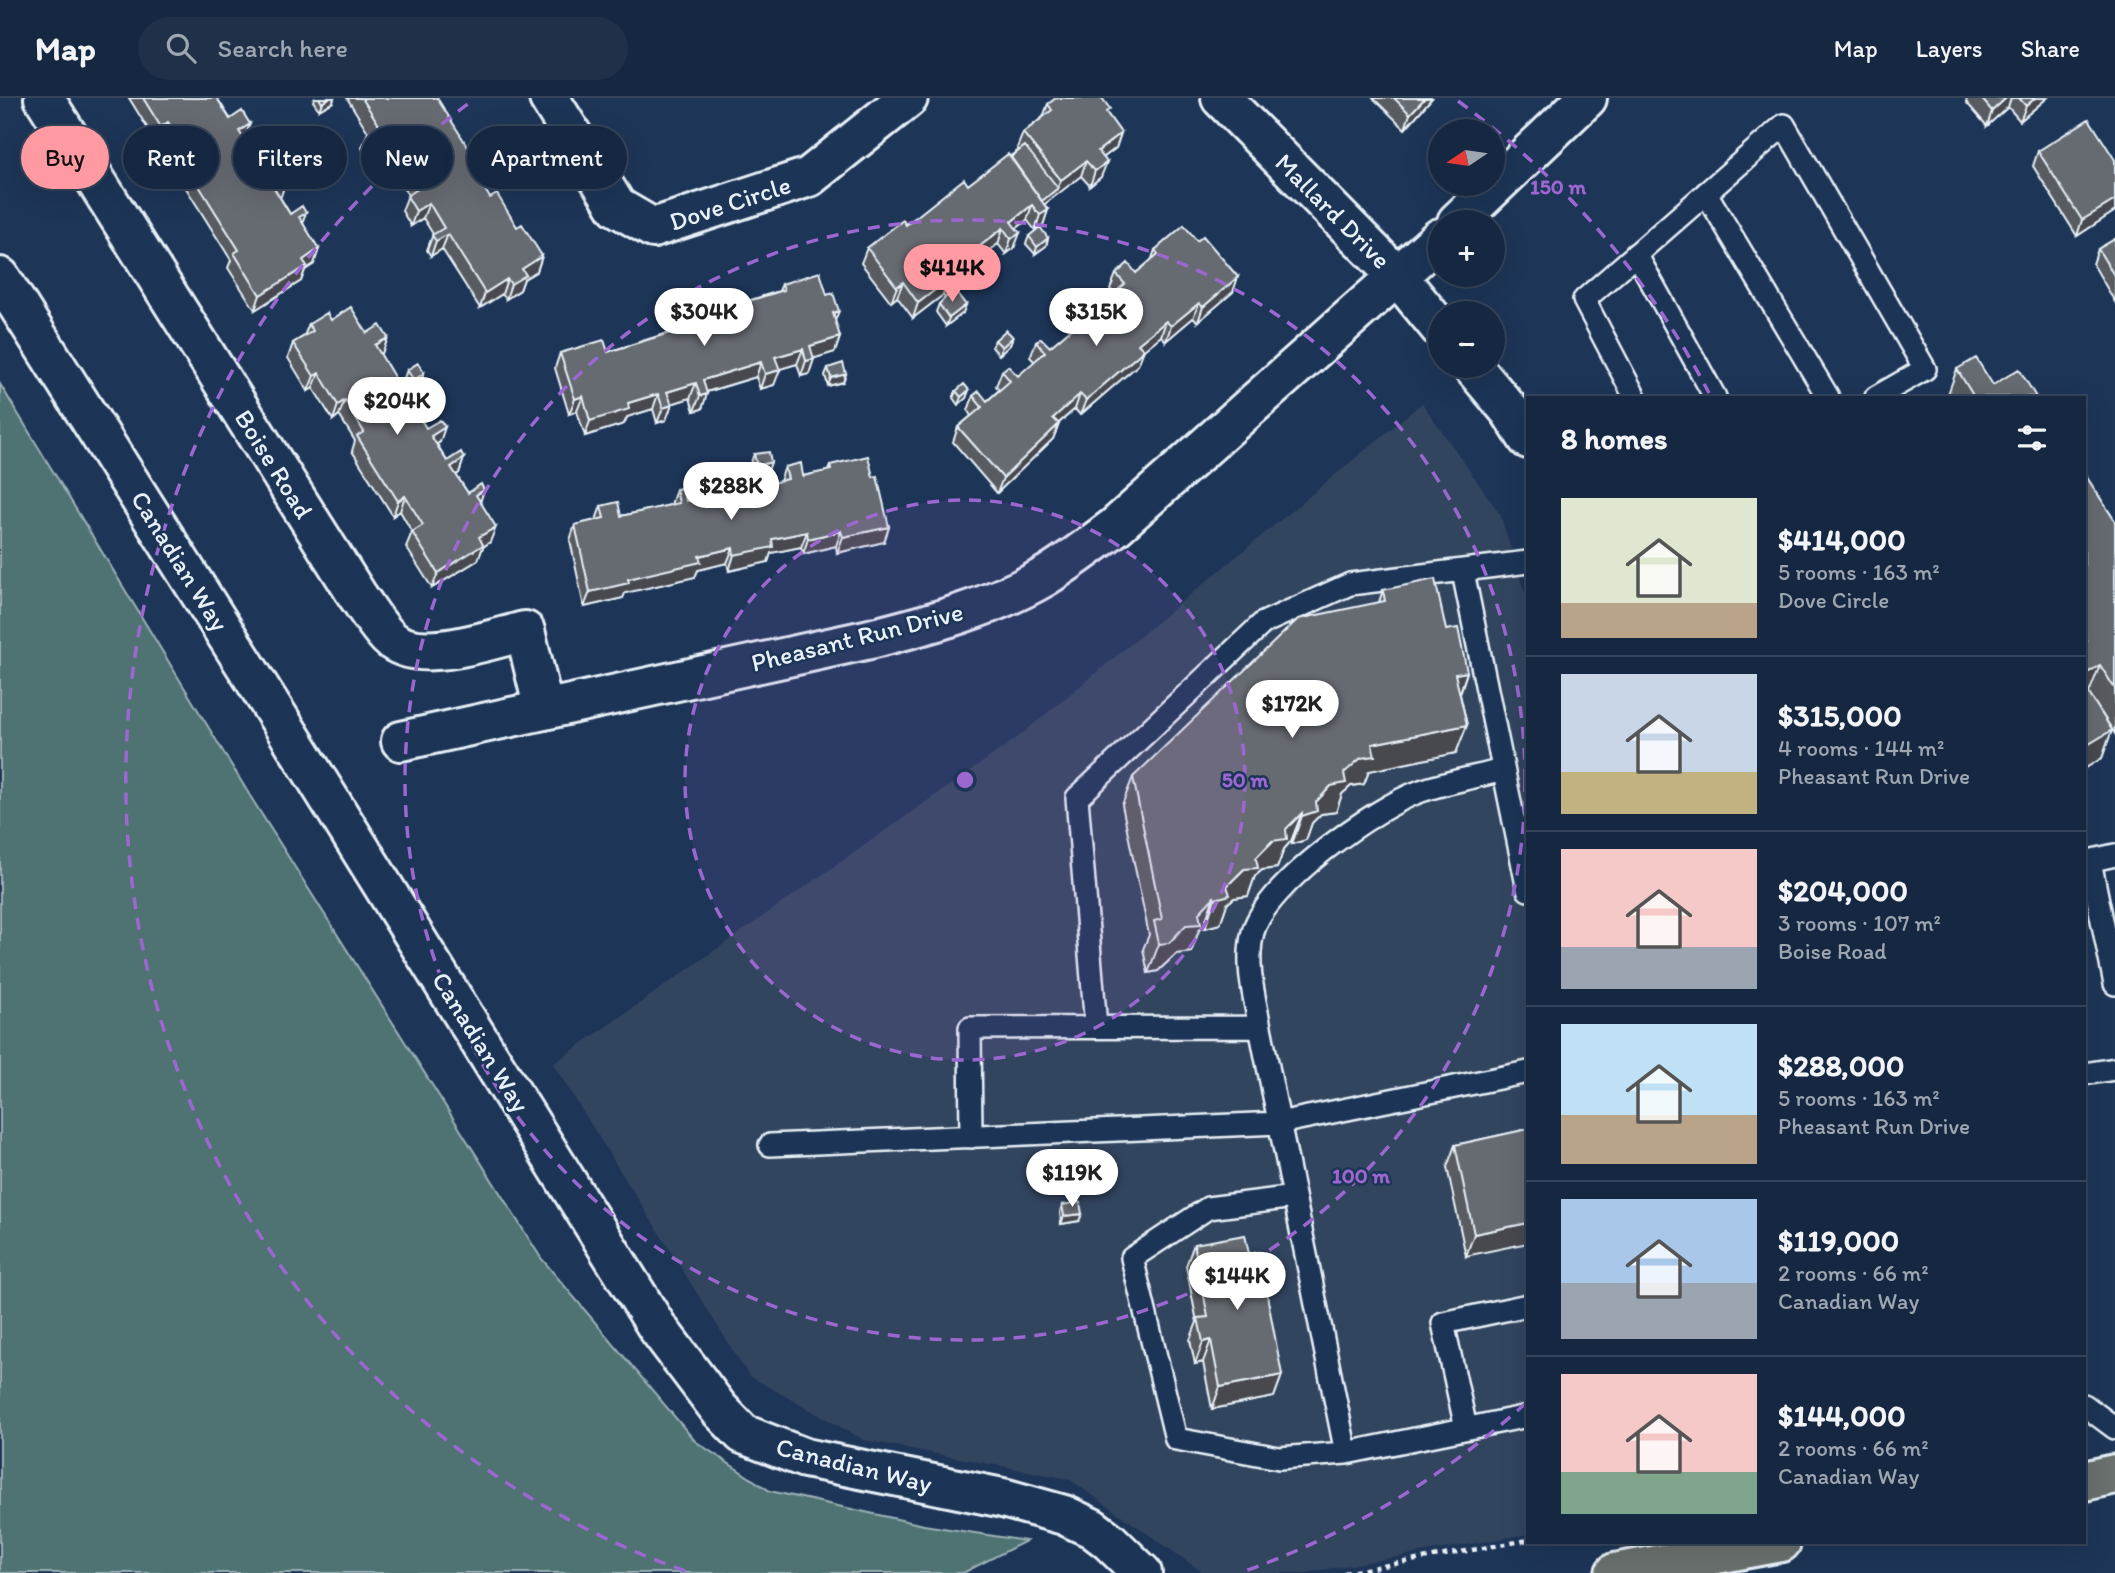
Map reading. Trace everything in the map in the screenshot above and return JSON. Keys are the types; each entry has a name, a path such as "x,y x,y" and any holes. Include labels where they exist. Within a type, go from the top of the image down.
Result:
{"main road":[{"path":"2086,1481 2115,1474"},
{"path":"1615,1573 1770,1544"}],"street":[{"name":"Boise Road","path":"44,98 357,595 391,640 410,649 446,650 525,631 544,710"},
{"name":"Dove Circle","path":"549,98 617,207 653,228 809,177 908,98"},
{"name":"Mallard Drive","path":"1222,98 1398,278 1428,314"},
{"path":"1470,210 1587,98"},
{"name":"Pheasant Run Drive","path":"401,741 870,639 965,611 1042,578 1115,527 1428,249"},
{"name":"Canadian Way","path":"0,277 295,742 657,1327 719,1409 743,1434 805,1458 1003,1498 1064,1515 1101,1534 1142,1573"},
{"path":"1482,378 1510,411 1526,436"}],"lane":[{"path":"1634,396 1584,300 1784,125 1925,369 1878,396"},
{"path":"1706,193 1827,396"},
{"path":"1636,254 1714,396"},
{"path":"1096,1027 1077,798 1263,623 1350,584 1526,562"},
{"path":"1463,572 1526,880"},
{"path":"1346,1453 1259,1027 1249,966 1253,934 1260,914 1285,887 1341,837 1381,809 1421,791 1503,770"},
{"path":"2115,855 2087,861 2115,984"},
{"path":"971,1137 970,1028 1259,1027"},
{"path":"2086,1074 2115,1069"},
{"path":"770,1145 1279,1123 1526,1072"},
{"path":"1294,1197 1208,1208 1132,1258 1176,1439 1279,1458 1346,1453 1526,1416"},
{"path":"1466,1428 1443,1323 1526,1306"},
{"path":"2086,1406 2115,1428"}],"path":[{"path":"1344,1573 1526,1540"}],"shaded area":[{"path":"1422,403 1500,514 1526,597 1526,1534 1305,1573 1204,1573 1069,1479 864,1440 749,1376 553,1064 1017,738"}],"green space":[{"path":"0,384 252,799 541,1258 695,1441 770,1491 924,1525 1026,1541 963,1573 0,1573"}],"building":[{"path":"143,98 217,98 230,119 242,111 250,124 233,126 233,189 275,189 290,214 302,206 306,213 299,217 319,249 303,260 307,266 260,295 234,253 239,250 201,189 219,189 219,126 171,126 168,122 160,126"},
{"path":"362,98 437,98 467,146 467,189 484,189 490,198 497,194 517,227 522,224 542,256 522,269 526,275 511,284 507,279 485,293 448,234 436,241 432,235 444,228 429,203 416,211 407,196 418,189 453,189 453,126 379,125"},
{"path":"1056,98 1102,98 1110,109 1106,112 1121,133 1098,151 1107,162 1095,171 1086,161 1061,180 1023,133 1052,110 1048,104"},
{"path":"1394,98 1425,98 1410,114"},
{"path":"1981,98 2006,98 1992,111"},
{"path":"2019,98 2035,98 2026,106"},
{"path":"2089,119 2115,160 2115,200 2082,220 2038,151"},
{"path":"1025,146 1058,188 1042,201 1011,157"},
{"path":"1008,154 1048,210 1040,215 1032,205 1011,222 1020,233 1011,239 1003,228 952,268 961,279 953,285 948,280 918,303 903,282 897,287 867,248 903,220 906,225 964,179 968,185"},
{"path":"1184,225 1197,241 1203,236 1238,277 1203,307 1199,303 1171,326 1166,321 1138,344 1144,350 1086,400 1080,394 1053,418 1059,424 1003,478 958,427 982,407 973,396 979,391 987,401 1010,381 1002,371 1008,366 1018,376 1045,352 1036,342 1041,338 1050,347 1097,307 1089,298 1094,293 1104,302 1125,284 1116,274 1128,263 1136,273 1158,254 1155,250"},
{"path":"1040,227 1048,238 1037,247 1029,236"},
{"path":"2115,239 2115,277 2098,249"},
{"path":"820,272 827,295 833,293 839,311 833,313 840,337 810,346 814,359 806,361 803,349 775,357 780,370 765,374 761,362 703,380 707,394 700,396 696,383 667,392 672,405 663,408 658,394 628,403 629,409 590,421 583,396 575,399 560,353 604,340 608,352 679,330 677,323 784,290 782,284"},
{"path":"956,292 966,305 949,318 939,304 950,293"},
{"path":"351,307 367,333 380,325 385,333 388,338 375,345 406,397 421,388 425,395 411,404 426,428 440,420 445,427 431,436 447,461 461,452 464,458 451,467 468,493 481,484 484,490 476,495 496,527 479,537 483,545 438,573 412,532 423,525 405,496 398,501 357,436 364,432 345,400 338,405 319,373 314,376 293,343 313,331 309,324 327,313 331,320"},
{"path":"1006,330 1013,337 1002,347 995,340"},
{"path":"1976,358 1993,385 2019,369 2035,396 1973,396 1957,369"},
{"path":"418,363 424,373 414,380 407,370"},
{"path":"843,363 846,374 831,378 828,368"},
{"path":"964,384 969,390 961,397 956,391"},
{"path":"769,452 771,462 757,466 754,454"},
{"path":"868,456 873,477 877,476 889,527 843,537 841,531 808,539 807,532 772,539 773,547 734,555 733,548 699,556 701,562 628,579 629,583 590,592 575,525 604,518 601,506 618,502 621,516 679,503 676,489 683,488 686,501 693,500 715,495 712,482 720,480 723,493 752,487 749,473 757,472 760,486 788,479 785,467 801,463 803,476 831,470 830,465"},
{"path":"2086,476 2115,521 2115,689 2100,665 2086,674"},
{"path":"692,483 696,490 689,495 684,487"},
{"path":"1435,579 1446,630 1458,628 1467,672 1455,674 1467,725 1372,744 1375,756 1361,758 1344,773 1346,783 1331,786 1316,802 1317,811 1302,816 1302,813 1286,829 1287,839 1272,841 1256,858 1258,868 1244,869 1227,886 1230,895 1215,899 1214,897 1199,913 1201,924 1186,925 1169,943 1159,944 1154,921 1162,919 1133,777 1298,619 1385,601 1383,590"},
{"path":"2086,689 2112,730 2086,746"},
{"path":"1526,1129 1526,1223 1474,1234 1455,1145"},
{"path":"1080,1202 1082,1214 1064,1216 1062,1205"},
{"path":"1245,1235 1249,1254 1259,1252 1282,1375 1220,1387 1211,1340 1203,1342 1198,1318 1208,1317 1194,1244"}]}
